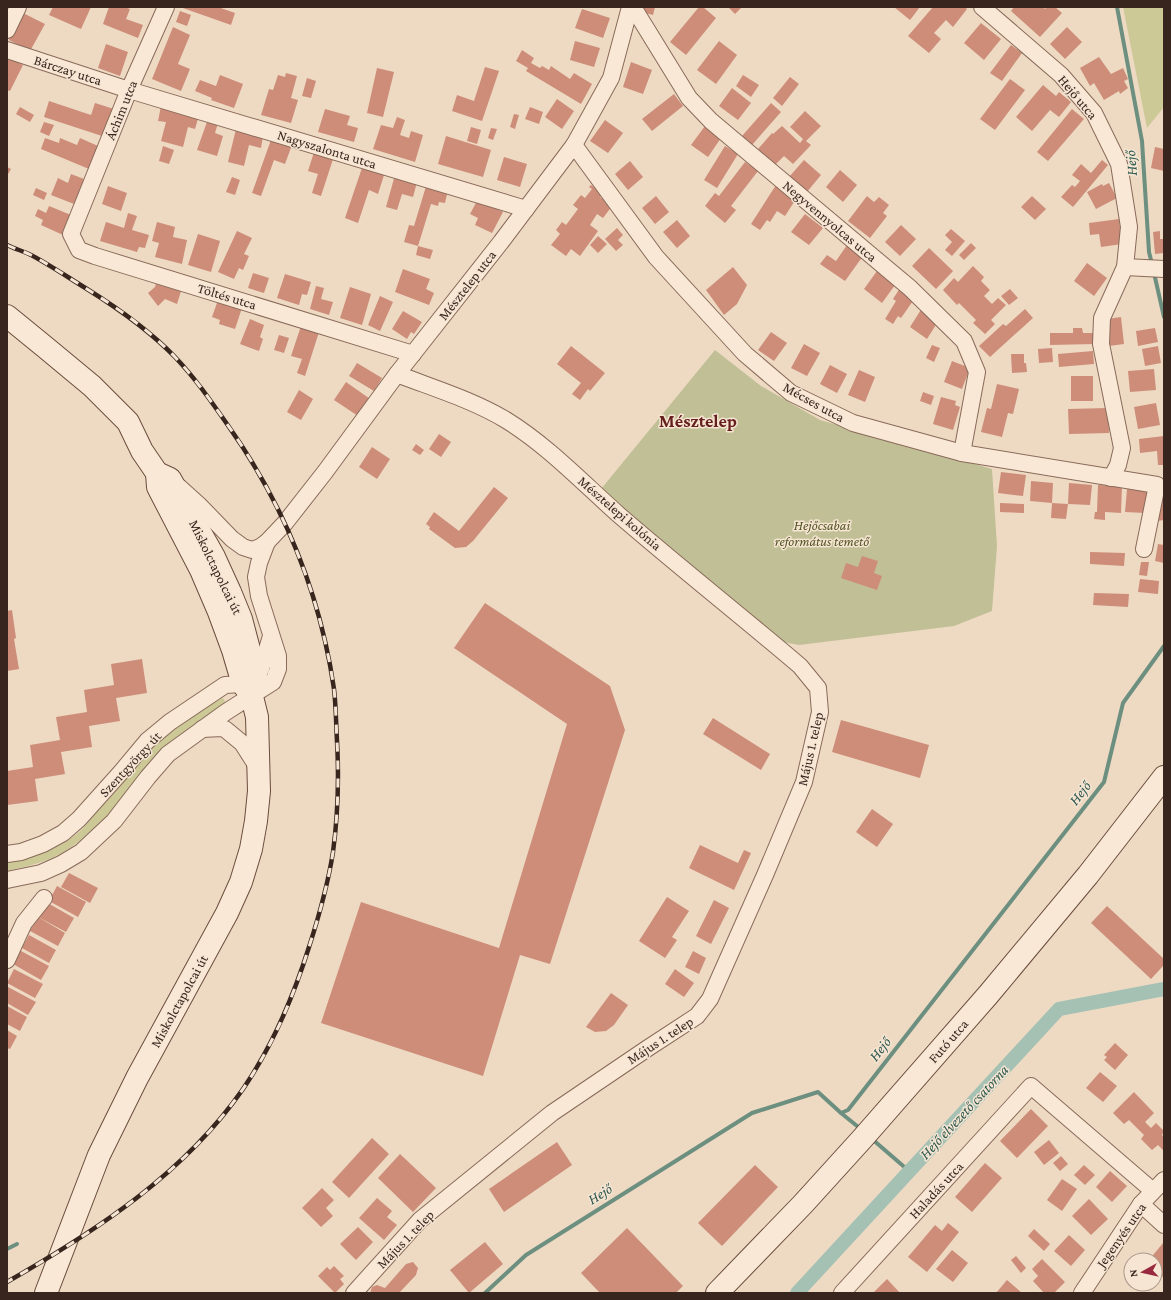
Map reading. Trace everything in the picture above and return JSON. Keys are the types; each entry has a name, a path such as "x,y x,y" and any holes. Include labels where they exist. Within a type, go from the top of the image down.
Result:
{"street":[{"path":"7,30 18,7"},
{"name":"Áchim utca","path":"80,213 129,90 166,7"},
{"name":"Mésztelep utca","path":"164,476 200,506 232,540 243,547 252,550 267,542 285,523 325,472 397,374 574,145 611,78 631,7"},
{"name":"Negyvennyolcas utca","path":"631,7 689,98 707,116 910,288 964,341 976,372 962,452"},
{"name":"Hejő utca","path":"982,7 1061,75 1094,113 1119,164 1132,267 1102,318 1101,344 1122,448 1118,465 1111,478"},
{"name":"Bárczay utca","path":"7,50 129,90"},
{"name":"Nagyszalonta utca","path":"129,90 526,209"},
{"name":"Mécses utca","path":"574,145 656,257 745,354 791,393 853,423 962,452 1157,486 1144,549"},
{"name":"Töltés utca","path":"80,213 71,234 79,250 413,354"},
{"path":"1132,267 1160,269"},
{"name":"Miskolctapolcai út","path":"7,316 92,386 128,422 142,451 164,476 214,556 241,619 244,685"},
{"name":"Mésztelepi kolónia","path":"397,374 481,407 526,433 568,467 618,514 800,666 818,688"},
{"name":"Miskolctapolcai út","path":"46,1293 99,1155 137,1078 227,913 241,882 252,850 259,791 257,717 244,685 219,612 201,570 158,487 164,476"},
{"name":"Mésztelep utca","path":"244,685 273,682 278,669 278,656 259,596 256,577 258,563 267,542"},
{"path":"244,685 261,668 271,636"},
{"name":"Szentgyörgy út","path":"7,880 41,873 82,852 114,820 168,754 233,707 244,685"},
{"name":"Szentgyörgy út","path":"7,854 20,852 43,844 63,833 84,814 147,741 170,722 244,685"},
{"name":"Május 1. telep","path":"354,1293 420,1220 447,1197 552,1113 697,1016 710,999 804,782 820,712 818,688"},
{"path":"202,729 225,729 242,743 258,768"},
{"name":"Futó utca","path":"717,1293 803,1204 866,1135 1088,875 1164,777"},
{"path":"7,960 24,923 44,898"},
{"name":"Haladás utca","path":"842,1293 1031,1086 1159,1185"},
{"name":"Jegenyés utca","path":"1082,1293 1141,1204 1159,1185"},
{"path":"1141,1204 1164,1225"}],"shaded area":[{"path":"1123,7 1164,7 1164,107 1147,128"},
{"path":"223,698 227,705 183,732 159,752 111,812 80,841 54,857 7,871 7,863 28,858 50,850 78,833 87,824 92,815 117,790 156,742 191,716"}],"green space":[{"name":"Hejőcsabai református temető","path":"715,350 761,386 820,420 992,469 997,546 992,611 954,626 799,645 783,642 601,489"}],"building":[{"path":"53,7 91,7 81,29 49,15"},
{"path":"109,7 125,7 130,9 126,19 143,25 138,38 103,24"},
{"path":"180,7 218,7 235,13 231,25"},
{"path":"639,7 655,7 653,15 638,11"},
{"path":"699,7 703,7 716,18 686,55 670,42"},
{"path":"728,7 742,7 735,14"},
{"path":"894,7 920,7 910,20"},
{"path":"933,7 965,7 967,9 953,27 946,20 934,33 941,39 929,53 908,36"},
{"path":"1014,7 1043,7 1045,9 1047,7 1055,7 1062,13 1040,37 1011,11"},
{"path":"582,9 610,18 603,38 575,28"},
{"path":"180,11 191,15 187,26 176,22"},
{"path":"23,13 45,24 30,51 9,40"},
{"path":"981,23 1001,39 984,60 964,43"},
{"path":"173,27 190,35 178,64 190,69 181,91 152,79"},
{"path":"1067,27 1082,42 1065,59 1050,44"},
{"path":"575,41 600,48 594,67 570,60"},
{"path":"719,41 737,55 716,84 697,70"},
{"path":"106,44 128,52 120,76 98,68"},
{"path":"1011,45 1022,53 1002,81 990,73"},
{"path":"522,50 534,58 531,63 540,68 542,66 549,70 551,66 570,79 574,73 592,84 581,104 526,71 528,68 516,61"},
{"path":"7,57 23,65 10,91 7,90"},
{"path":"1099,57 1111,74 1123,68 1128,79 1124,81 1128,88 1120,94 1119,91 1104,100 1094,83 1090,86 1080,68"},
{"path":"631,62 652,70 643,94 623,87"},
{"path":"485,67 499,71 482,121 452,111 457,95 474,101"},
{"path":"377,68 394,72 383,117 367,113"},
{"path":"286,73 297,76 291,98 298,100 291,123 261,115 269,89 273,90 278,75 285,77"},
{"path":"220,75 243,84 234,108 211,100 212,98 195,91 200,80 216,86"},
{"path":"743,75 759,85 751,97 736,86"},
{"path":"790,77 799,84 782,106 773,98"},
{"path":"307,78 316,81 311,98 302,96"},
{"path":"1010,79 1025,90 995,130 980,119"},
{"path":"1043,85 1056,96 1059,92 1071,102 1059,117 1050,110 1032,131 1016,117"},
{"path":"732,88 751,103 738,120 719,106"},
{"path":"674,94 683,106 652,131 642,119"},
{"path":"557,99 574,111 562,129 545,117"},
{"path":"49,101 91,115 95,103 114,109 105,137 44,117"},
{"path":"771,103 781,112 752,145 742,136"},
{"path":"161,106 199,115 195,129 188,127 183,147 161,141 166,122 158,121"},
{"path":"20,107 34,115 30,122 16,114"},
{"path":"530,107 543,112 539,124 525,119"},
{"path":"325,109 350,116 347,125 358,128 354,142 318,132"},
{"path":"1072,109 1084,119 1048,161 1037,152"},
{"path":"805,111 821,126 806,141 811,145 793,164 784,156 775,165 758,149 772,133 773,134 782,126 800,143 803,139 790,127"},
{"path":"514,114 519,115 515,129 510,127"},
{"path":"397,117 405,120 400,135 409,138 411,131 423,135 415,162 373,149 381,125 393,128"},
{"path":"208,119 218,123 215,133 223,136 217,156 197,150"},
{"path":"605,120 623,133 608,153 590,141"},
{"path":"44,122 54,125 49,136 40,132"},
{"path":"705,126 721,138 708,157 691,145"},
{"path":"471,127 481,130 477,144 467,141"},
{"path":"491,128 497,129 493,140 488,138"},
{"path":"236,129 263,136 261,148 249,145 244,166 228,162"},
{"path":"446,136 491,150 483,177 438,164"},
{"path":"272,137 292,145 285,164 274,160 261,196 252,193"},
{"path":"45,138 59,143 60,138 77,145 80,138 98,146 89,169 41,149"},
{"path":"163,146 174,150 169,164 159,161"},
{"path":"725,146 738,154 717,188 704,180"},
{"path":"1155,147 1164,149 1164,171 1151,168"},
{"path":"315,149 334,156 321,196 312,193 318,174 308,171"},
{"path":"504,157 527,164 520,187 497,180"},
{"path":"804,160 821,175 807,192 789,177"},
{"path":"1102,160 1108,165 1073,207 1061,197 1072,185 1075,187 1080,181 1072,175 1081,164 1091,173"},
{"path":"630,161 643,177 628,190 615,174"},
{"path":"745,162 758,171 731,206 736,210 725,223 705,206 715,193 719,196"},
{"path":"363,165 385,172 378,194 369,190 358,223 345,218"},
{"path":"7,167 11,169 7,176"},
{"path":"840,170 857,185 843,202 826,187"},
{"path":"71,174 84,179 74,204 51,195 58,178 68,183"},
{"path":"395,175 417,182 413,197 402,194 397,210 386,207"},
{"path":"232,177 240,180 235,195 226,192"},
{"path":"427,183 448,190 445,203 439,202 438,206 431,204 418,246 404,242 409,225 414,226"},
{"path":"1109,183 1117,198 1096,209 1087,192 1102,184 1103,186"},
{"path":"591,185 603,194 600,197 612,206 603,218 597,214 590,225 598,231 580,256 571,249 566,256 551,245 560,234 556,230 562,222 566,225 578,209 573,205 581,195 585,198 592,189 589,187"},
{"path":"776,185 796,199 785,216 777,211 770,222 767,220 760,230 751,224"},
{"path":"108,186 127,193 121,211 102,204"},
{"path":"36,188 47,193 44,200 33,195"},
{"path":"656,196 669,212 655,224 642,208"},
{"path":"867,196 874,202 879,197 889,205 883,213 887,216 870,238 848,221"},
{"path":"1032,196 1046,209 1035,220 1021,207"},
{"path":"478,199 503,212 492,233 475,225 478,218 470,214"},
{"path":"49,206 71,215 63,235 41,225 43,220 35,216 38,209 46,213"},
{"path":"128,213 137,216 132,230 149,235 145,248 139,247 137,252 100,241 106,222 124,228"},
{"path":"805,214 823,228 809,245 791,232"},
{"path":"1119,219 1122,244 1101,247 1099,234 1090,235 1089,223"},
{"path":"677,220 690,236 677,248 663,232"},
{"path":"157,222 175,227 173,237 187,240 182,264 155,257 159,243 152,241"},
{"path":"901,225 916,239 900,256 885,242"},
{"path":"617,228 623,235 618,240 623,245 616,251 605,239"},
{"path":"951,229 965,241 952,256 945,250 952,242 945,235"},
{"path":"237,231 252,238 244,254 249,256 243,270 239,268 234,279 218,272"},
{"path":"1160,231 1160,239 1164,239 1164,253 1155,254 1153,232"},
{"path":"198,234 220,241 211,272 188,265"},
{"path":"598,236 607,244 598,253 590,245"},
{"path":"971,243 976,248 964,260 959,255"},
{"path":"847,245 863,256 845,281 820,264 827,255 836,261"},
{"path":"418,246 433,250 430,259 416,255"},
{"path":"929,248 953,271 936,289 912,266"},
{"path":"1087,263 1107,278 1094,296 1074,281"},
{"path":"973,266 984,277 981,281 990,290 984,296 992,304 998,298 1006,305 991,320 995,324 985,334 973,323 976,320 959,303 957,305 943,290 954,278 958,282"},
{"path":"733,267 747,285 737,304 724,315 706,290"},
{"path":"403,269 430,279 426,289 434,293 429,305 395,292"},
{"path":"877,271 895,285 882,303 864,289"},
{"path":"253,273 269,278 264,293 248,288"},
{"path":"285,274 311,282 307,295 302,294 299,305 277,298"},
{"path":"157,280 182,288 177,304 165,299 158,306 148,293 155,287"},
{"path":"316,286 324,288 321,299 333,302 329,315 310,309"},
{"path":"350,287 371,294 362,325 340,318"},
{"path":"900,288 915,298 901,318 898,316 893,324 885,319 896,301 893,299"},
{"path":"1010,289 1018,298 1009,305 1001,296"},
{"path":"380,296 393,302 380,331 368,325"},
{"path":"218,300 242,308 235,329 219,324 220,320 212,317"},
{"path":"922,308 939,320 927,339 910,327"},
{"path":"1025,309 1033,318 990,357 979,346 1003,324 1006,326"},
{"path":"403,311 422,322 414,334 411,332 407,339 392,329"},
{"path":"1121,317 1124,344 1109,346 1107,319"},
{"path":"250,319 264,325 260,337 263,339 259,351 240,344"},
{"path":"301,326 319,332 305,376 297,373 302,359 291,356"},
{"path":"1073,328 1082,328 1083,333 1096,333 1096,344 1050,345 1050,333 1073,333"},
{"path":"1155,328 1158,342 1138,346 1136,331"},
{"path":"771,332 787,343 774,361 758,350"},
{"path":"279,335 289,338 284,353 274,350"},
{"path":"804,344 820,353 807,376 791,368"},
{"path":"932,345 940,348 934,362 926,358"},
{"path":"571,346 605,373 590,391 588,389 580,400 572,394 581,383 557,364"},
{"path":"1158,346 1161,363 1145,366 1142,349"},
{"path":"1052,348 1053,362 1039,363 1038,349"},
{"path":"1093,351 1094,364 1059,367 1058,354"},
{"path":"1011,354 1024,354 1024,363 1026,363 1027,372 1012,373"},
{"path":"952,361 970,368 962,389 944,382"},
{"path":"357,363 382,378 374,391 349,376"},
{"path":"830,365 847,374 837,393 820,384"},
{"path":"1154,369 1156,390 1130,392 1128,371"},
{"path":"859,370 875,377 865,402 848,395"},
{"path":"1071,376 1093,376 1093,401 1071,401"},
{"path":"346,382 373,401 361,418 334,400"},
{"path":"997,384 1019,389 1013,414 1008,413 1002,437 981,432 987,408 991,409"},
{"path":"299,390 313,399 301,420 287,412"},
{"path":"923,392 934,396 931,405 920,401"},
{"path":"941,397 956,401 955,405 960,407 953,430 933,424"},
{"path":"1156,403 1160,425 1138,429 1134,407"},
{"path":"1108,408 1109,433 1069,434 1068,409"},
{"path":"439,434 451,442 441,457 429,449"},
{"path":"1164,436 1164,465 1158,465 1157,451 1140,453 1139,439"},
{"path":"416,444 424,450 420,455 412,450"},
{"path":"372,447 390,459 377,479 359,467"},
{"path":"1001,472 1026,475 1023,496 998,493"},
{"path":"1031,481 1053,483 1052,503 1030,501"},
{"path":"1069,483 1092,485 1090,505 1068,504"},
{"path":"1098,485 1122,486 1121,513 1105,512 1105,520 1094,519 1095,512 1097,512"},
{"path":"494,487 508,498 473,541 466,547 455,548 429,529 430,527 426,524 434,512 459,531"},
{"path":"1127,489 1147,491 1145,513 1125,512"},
{"path":"1164,500 1164,520 1157,521 1155,501"},
{"path":"1000,503 1024,504 1024,513 1000,512"},
{"path":"1052,503 1068,504 1066,519 1051,518"},
{"path":"1158,544 1164,545 1164,563 1155,561"},
{"path":"1090,552 1125,553 1124,566 1090,564"},
{"path":"862,556 878,561 874,573 882,576 877,590 841,578 846,563 858,567"},
{"path":"1141,562 1149,562 1147,576 1139,575"},
{"path":"1140,579 1159,581 1158,594 1138,592"},
{"path":"1094,593 1129,594 1128,607 1093,605"},
{"path":"485,603 610,686 625,730 550,964 520,955 483,1076 321,1023 361,902 499,948 567,724 454,648"},
{"path":"12,610 16,638 14,639 19,669 7,671 7,611"},
{"path":"142,659 147,693 116,698 120,721 89,726 92,747 61,752 65,774 35,779 38,801 7,805 7,771 33,767 30,745 60,740 56,717 87,712 84,690 114,685 111,664"},
{"path":"713,718 770,754 761,770 703,734"},
{"path":"841,720 929,745 920,778 832,752"},
{"path":"872,809 893,824 877,847 856,832"},
{"path":"700,845 738,863 744,850 751,853 734,890 689,868"},
{"path":"69,873 98,888 90,903 61,887"},
{"path":"57,886 86,902 78,917 49,901"},
{"path":"667,897 689,911 672,937 677,940 665,958 639,941"},
{"path":"714,900 729,908 711,944 696,936"},
{"path":"46,902 74,918 66,932 38,917"},
{"path":"1107,906 1164,959 1164,965 1151,979 1091,923"},
{"path":"38,917 65,933 58,946 30,931"},
{"path":"29,935 56,950 49,963 22,948"},
{"path":"21,951 49,966 41,980 13,964"},
{"path":"693,951 706,958 699,974 685,967"},
{"path":"14,969 43,984 35,998 7,983"},
{"path":"675,969 694,983 684,997 665,984"},
{"path":"8,987 36,1002 28,1015 7,1003"},
{"path":"611,993 628,1005 614,1025 606,1031 595,1032 586,1027"},
{"path":"7,1006 27,1017 20,1031 7,1024"},
{"path":"7,1030 17,1036 10,1049 7,1048"},
{"path":"1115,1043 1128,1055 1115,1070 1104,1060 1107,1057 1104,1055"},
{"path":"1100,1072 1117,1086 1103,1102 1086,1088"},
{"path":"1134,1092 1154,1113 1145,1122 1151,1128 1156,1123 1164,1131 1162,1135 1164,1138 1164,1151 1158,1145 1152,1150 1141,1139 1144,1135 1129,1120 1124,1124 1113,1113"},
{"path":"1031,1109 1048,1126 1017,1158 1000,1141"},
{"path":"372,1138 389,1154 349,1198 332,1182"},
{"path":"1049,1140 1059,1153 1044,1165 1034,1152"},
{"path":"557,1142 572,1165 504,1212 489,1189"},
{"path":"400,1154 436,1188 413,1212 378,1178"},
{"path":"1061,1156 1068,1164 1060,1171 1053,1163"},
{"path":"985,1163 1002,1178 972,1212 955,1197"},
{"path":"755,1165 778,1187 722,1246 698,1223"},
{"path":"1084,1165 1095,1175 1085,1185 1074,1175"},
{"path":"1110,1171 1127,1186 1112,1202 1096,1187"},
{"path":"1062,1179 1077,1189 1062,1211 1047,1200"},
{"path":"322,1188 334,1200 326,1208 333,1216 321,1227 302,1208"},
{"path":"377,1198 392,1211 387,1217 397,1225 384,1240 359,1218"},
{"path":"1089,1199 1108,1219 1091,1235 1072,1216"},
{"path":"948,1223 959,1232 927,1272 908,1257 935,1225 942,1231"},
{"path":"358,1227 373,1242 356,1260 340,1244"},
{"path":"627,1228 683,1286 676,1293 600,1293 581,1273"},
{"path":"1034,1229 1050,1244 1044,1251 1028,1236"},
{"path":"1069,1235 1085,1250 1071,1266 1054,1251"},
{"path":"485,1242 503,1264 469,1293 450,1270"},
{"path":"1163,1243 1164,1278 1163,1252 1156,1252"},
{"path":"952,1250 968,1263 953,1282 936,1269"},
{"path":"1016,1256 1026,1268 1021,1273 1011,1260"},
{"path":"1042,1259 1065,1282 1054,1293 1044,1293 1033,1281 1038,1276 1032,1269"},
{"path":"413,1262 418,1268 416,1275 399,1293 370,1293 372,1287 377,1285 385,1288 406,1264"},
{"path":"334,1266 344,1276 340,1279 344,1284 335,1293 318,1276 327,1267 330,1270"},
{"path":"887,1279 900,1293 873,1293"},
{"path":"1007,1280 1022,1293 996,1293"}],"waterway":[{"name":"Hejő","path":"1117,7 1142,141 1149,252 1152,264"},
{"name":"Hejő","path":"1154,273 1164,317"},
{"name":"Hejő","path":"485,1293 526,1255 752,1113 818,1092 841,1113 848,1110 1104,782 1123,703 1164,646"},
{"name":"Hejő elvezető csatorna","path":"797,1293 1059,1009 1164,989"},
{"path":"841,1113 862,1130"},
{"path":"872,1139 909,1171"},
{"path":"7,1249 17,1244"}],"railway":[{"path":"7,245 31,255 45,263 122,312 155,338 175,357 196,381 247,454 282,517 309,584 328,653 336,708 338,755 337,810 333,852 320,912 303,966 289,1003 273,1038 254,1072 220,1120 194,1148 166,1174 105,1221 40,1263 7,1282"}],"district":[{"name":"Mésztelep","path":"698,421"}]}
